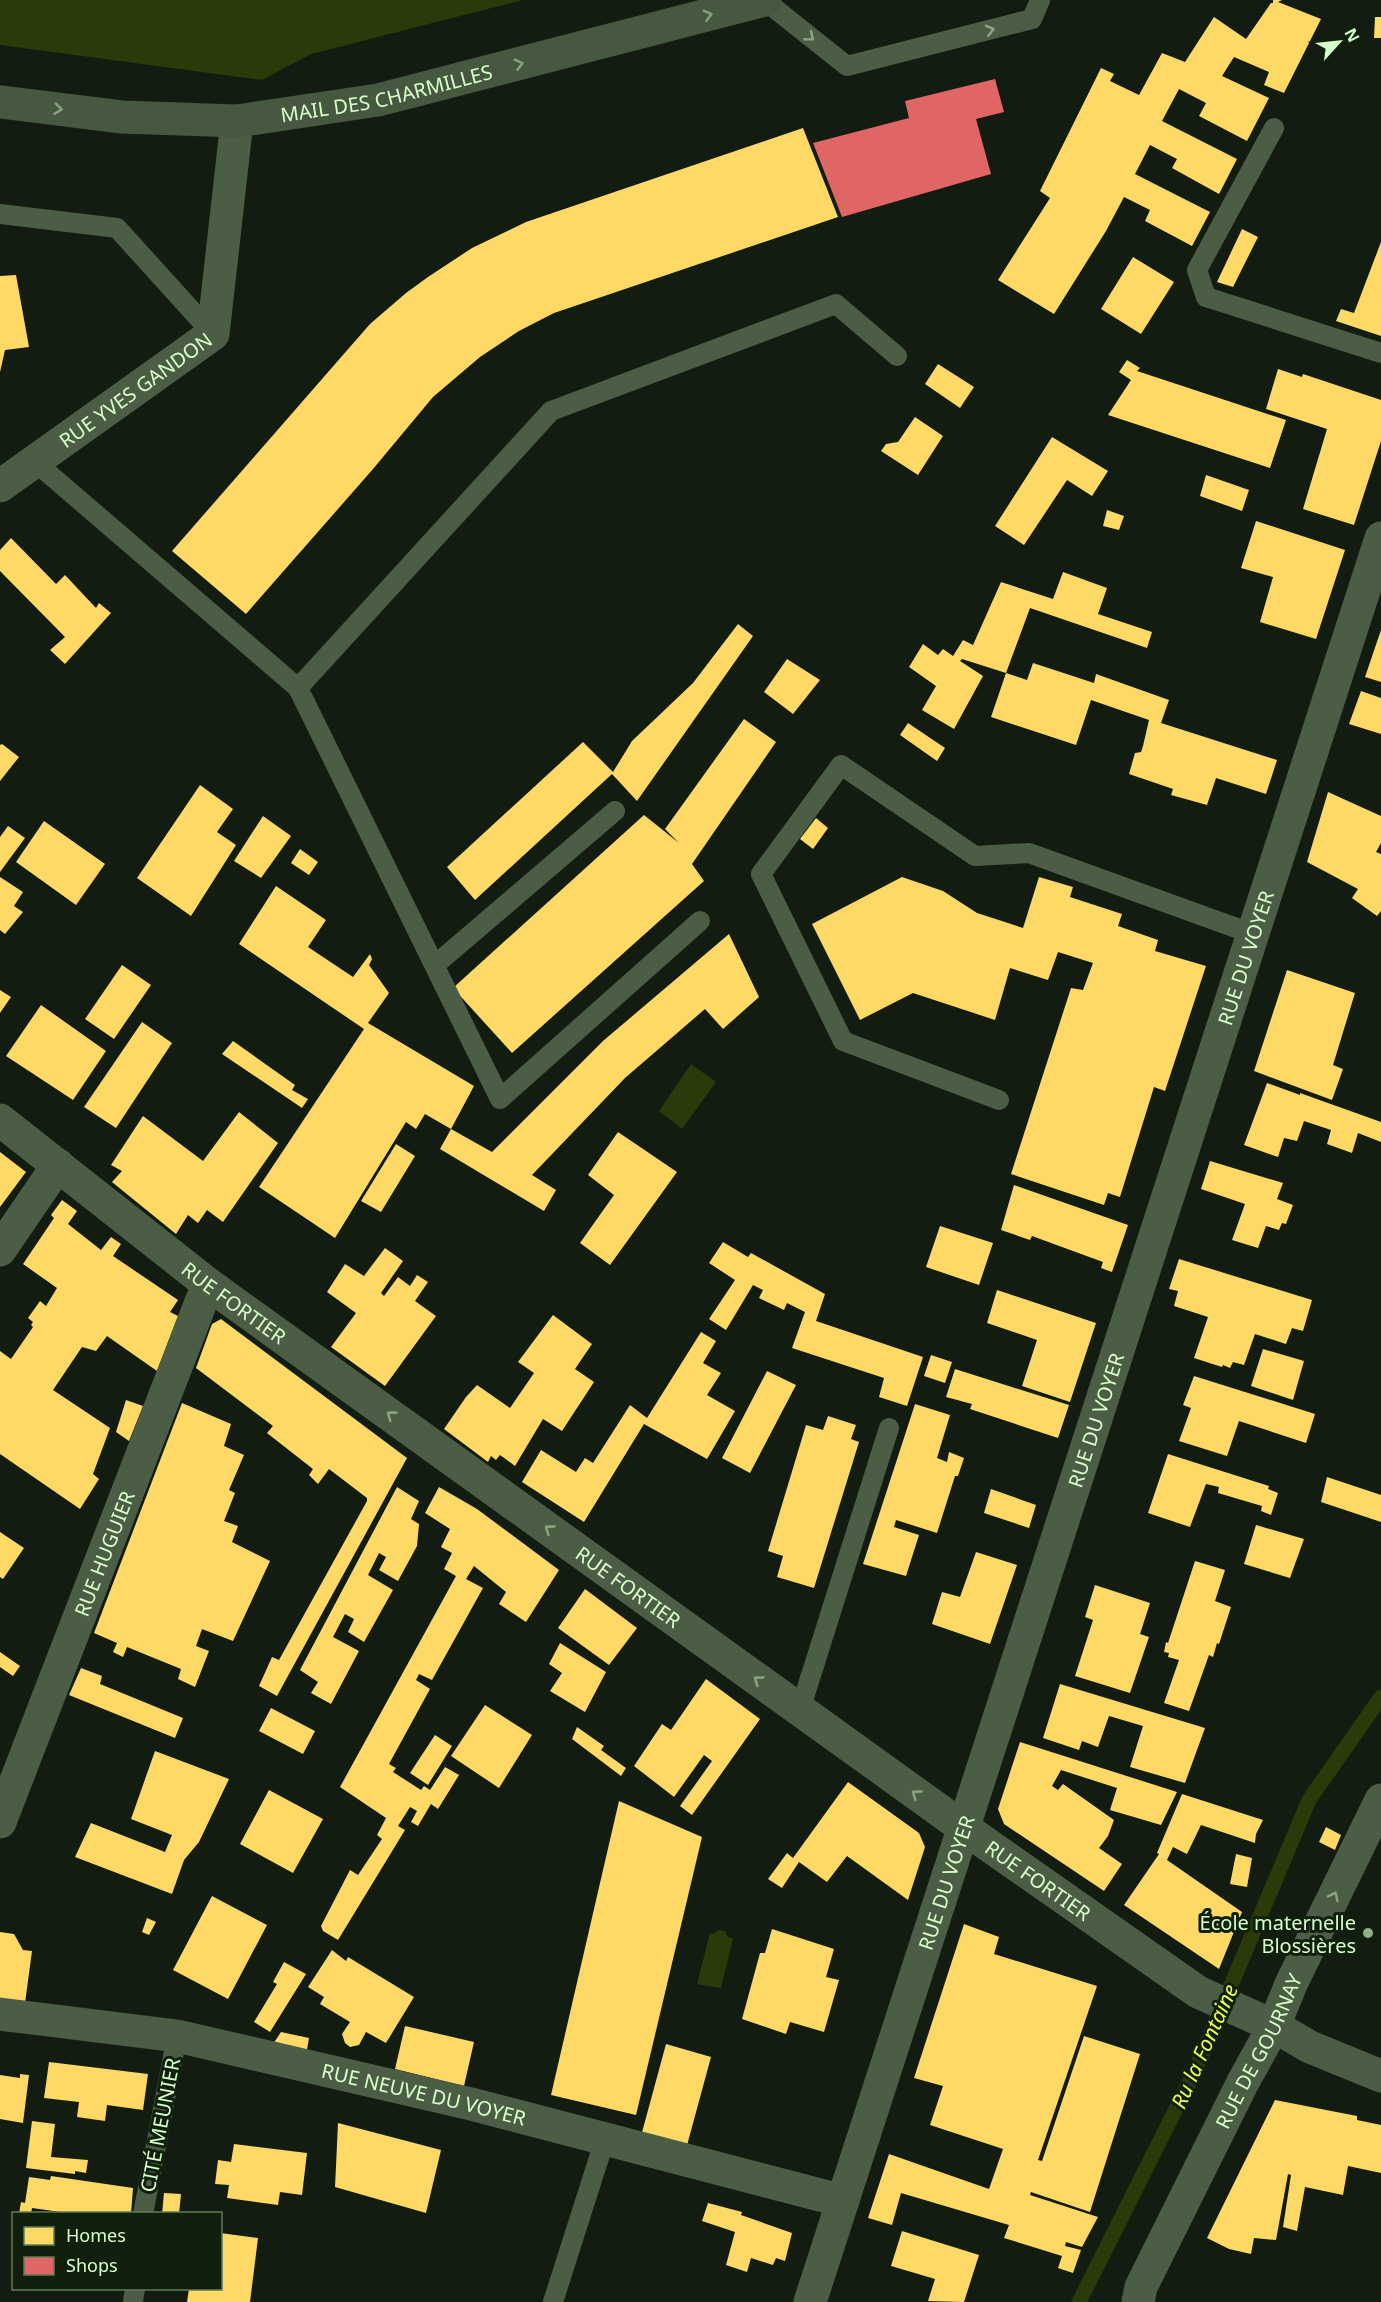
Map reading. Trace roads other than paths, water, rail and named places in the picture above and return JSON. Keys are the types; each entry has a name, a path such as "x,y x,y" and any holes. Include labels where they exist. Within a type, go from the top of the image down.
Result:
{"main road":[{"name":"MAIL DES CHARMILLES","path":"0,102 122,117 237,121 378,100 764,0"}],"street":[{"name":"RUE YVES GANDON","path":"0,486 213,334 237,121"},
{"name":"RUE DU VOYER","path":"810,2302 1379,549"},
{"name":"RUE FORTIER","path":"0,1120 208,1284 964,1828 1198,1992 1274,2026 1310,2047 1381,2076"},
{"path":"0,1250 58,1165"},
{"name":"RUE HUGUIER","path":"0,1822 208,1284"},
{"name":"RUE DE GOURNAY","path":"1138,2302 1141,2287 1274,2026 1291,1984 1381,1800"},
{"name":"RUE NEUVE DU VOYER","path":"0,2014 177,2036 471,2104 843,2201"}],"lane":[{"path":"764,0 847,66 1032,19 1040,0"},
{"path":"1274,128 1197,270 1206,297 1381,353"},
{"path":"0,214 117,228 213,334"},
{"path":"298,688 551,411 836,304 897,356"},
{"path":"34,461 298,688 500,1099 700,921"},
{"path":"999,1100 843,1041 761,874 841,765 975,856 1029,853 1253,934"},
{"path":"435,965 615,811"},
{"path":"800,1710 889,1428"},
{"name":"CITÉ MEUNIER","path":"144,2212 177,2036"},
{"path":"553,2302 605,2139"}],"waterway":[{"name":"Ru la Fontaine","path":"1079,2302 1194,2073 1309,1800 1381,1697"}],"place":[{"name":"École maternelle Blossières","path":"1368,1933"}]}
